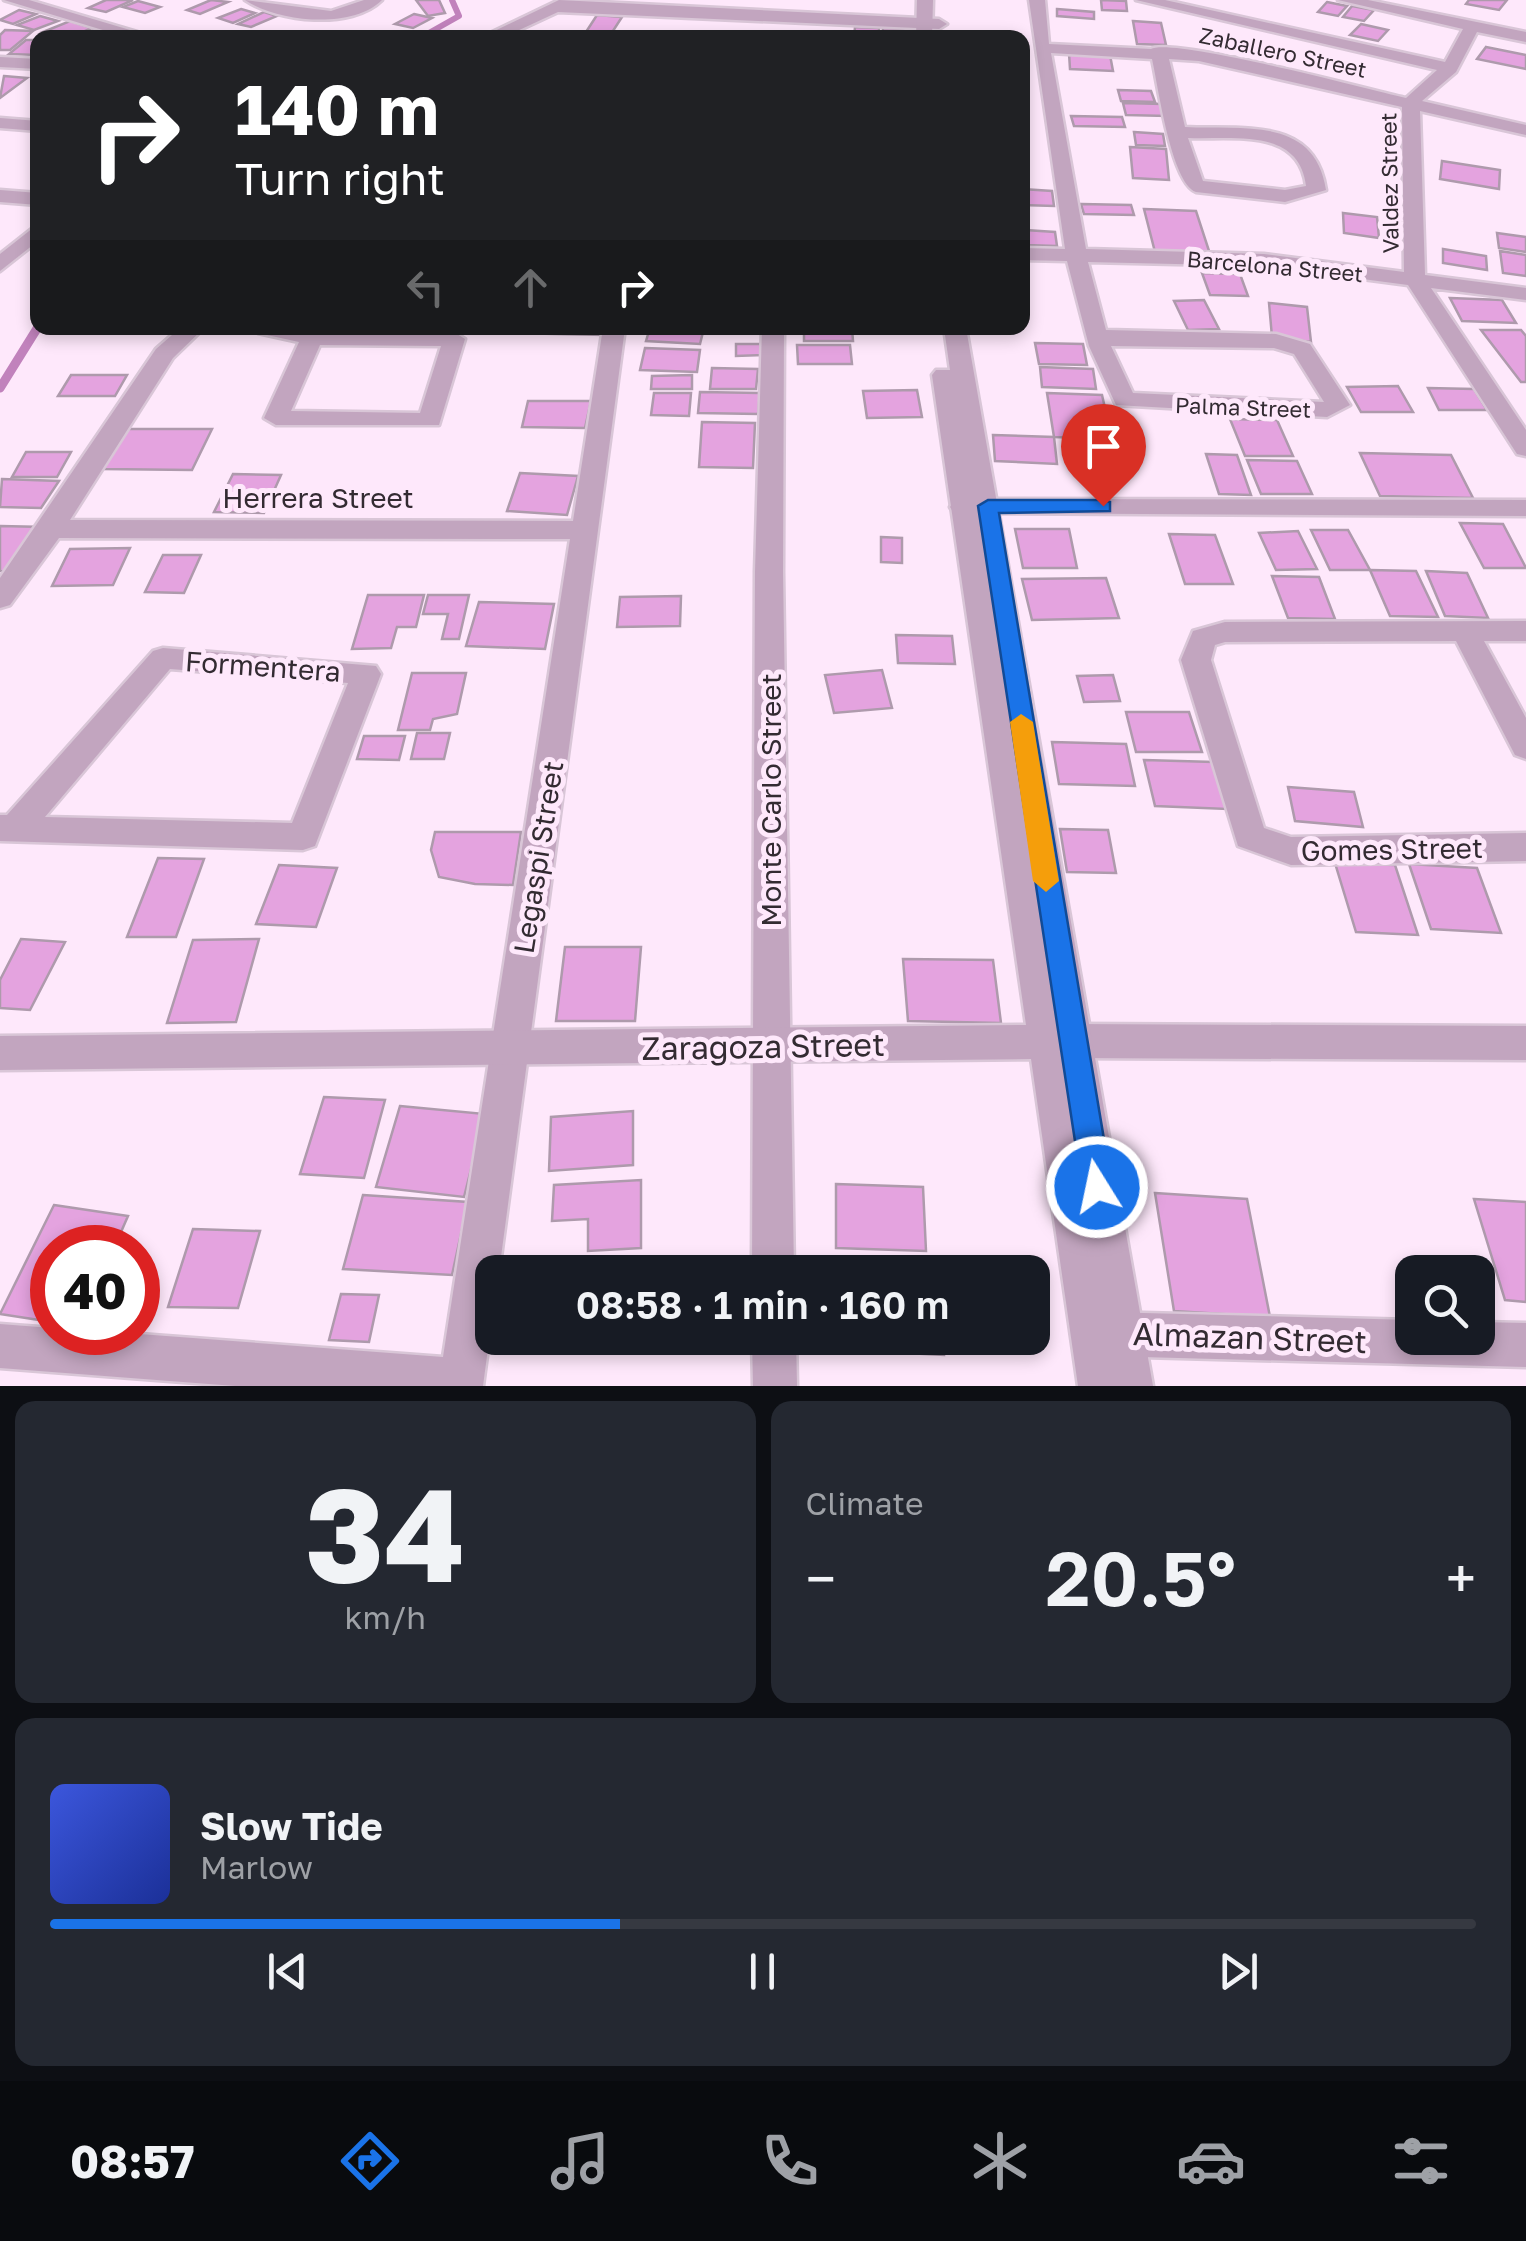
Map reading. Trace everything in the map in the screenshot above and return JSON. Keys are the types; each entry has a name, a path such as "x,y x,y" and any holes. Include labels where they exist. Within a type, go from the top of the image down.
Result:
{"street":[{"path":"12,0 120,30"},
{"path":"253,0 311,14 355,11 374,0"},
{"path":"808,30 814,0"},
{"path":"925,0 931,30"},
{"path":"931,30 940,0"},
{"name":"Palma Street","path":"1038,0 1040,48 1076,253 1098,338 1124,400 1326,410 1338,405 1302,349 1276,341 1098,338"},
{"path":"1144,0 1450,68"},
{"path":"1346,0 1526,36"},
{"path":"506,30 566,4 810,18 922,30"},
{"name":"Valdez Street","path":"1472,26 1450,68 1412,102 1415,280 1526,448"},
{"name":"Zaballero Street","path":"1040,48 1158,50 1519,128"},
{"path":"1158,50 1180,132 1186,174 1196,186 1285,196 1316,190 1311,162 1304,152 1287,143 1180,132"},
{"path":"0,62 30,64"},
{"path":"0,123 30,125"},
{"path":"0,196 30,198"},
{"path":"0,266 30,238"},
{"name":"Barcelona Street","path":"1030,254 1264,260 1526,294"},
{"path":"0,598 51,530 164,354 185,335"},
{"path":"298,335 454,338 430,420 276,418 312,338"},
{"name":"Legaspi Street","path":"461,1384 613,335"},
{"name":"Monte Carlo Street","path":"773,335 769,572 773,1255"},
{"path":"938,335 975,507"},
{"path":"956,335 975,507 1058,1041 1109,1334 1131,1386"},
{"path":"975,507 1526,508"},
{"name":"Herrera Street","path":"51,530 584,530"},
{"path":"1464,630 1526,747"},
{"name":"Gomes Street","path":"1526,632 1225,632 1202,638 1196,660 1250,837 1291,850 1526,847"},
{"name":"Formentera","path":"163,658 366,674 303,837 7,828 163,658"},
{"name":"Zaragoza Street","path":"0,1053 507,1046 772,1048 1058,1041 1526,1044"},
{"path":"1100,1386 1109,1334"},
{"name":"Almazan Street","path":"1109,1334 1526,1345"},
{"path":"0,1346 461,1384"},
{"path":"774,1355 775,1386"}],"building":[{"path":"106,0 133,0 106,12 88,8"},
{"path":"211,0 228,2 200,14 187,10"},
{"path":"416,0 439,0 445,13 428,16"},
{"path":"1101,0 1126,1 1127,11 1102,10"},
{"path":"1469,0 1507,0 1499,10 1466,4"},
{"path":"138,1 160,7 145,13 123,7"},
{"path":"1327,2 1347,6 1338,16 1318,12"},
{"path":"1352,6 1374,10 1364,21 1343,17"},
{"path":"241,9 255,13 233,23 218,18"},
{"path":"1057,9 1094,12 1094,19 1057,16"},
{"path":"19,10 36,14 13,24 0,20"},
{"path":"264,12 277,16 251,27 238,24"},
{"path":"414,14 432,18 413,28 395,24"},
{"path":"597,15 622,17 614,30 587,30"},
{"path":"40,16 58,21 34,30 17,25"},
{"path":"70,21 92,28 87,30 48,30"},
{"path":"1133,21 1161,23 1166,45 1137,44"},
{"path":"1361,24 1388,30 1378,41 1350,35"},
{"path":"5,30 30,31 10,50 0,50 0,35"},
{"path":"26,40 30,40 30,55 9,54"},
{"path":"1486,47 1526,55 1526,69 1477,59"},
{"path":"1069,53 1110,55 1113,71 1070,69"},
{"path":"4,76 27,78 0,98"},
{"path":"1118,90 1151,91 1155,102 1121,101"},
{"path":"1123,103 1163,104 1167,116 1126,115"},
{"path":"1071,116 1122,117 1125,127 1074,126"},
{"path":"1134,132 1163,134 1165,146 1136,145"},
{"path":"1130,147 1166,149 1169,180 1133,178"},
{"path":"1442,161 1500,170 1499,189 1440,179"},
{"path":"1030,190 1052,191 1054,206 1030,205"},
{"path":"1081,204 1131,205 1134,215 1084,214"},
{"path":"1144,209 1196,211 1210,254 1155,252"},
{"path":"1343,213 1377,217 1379,238 1344,233"},
{"path":"1030,230 1055,232 1057,246 1030,245"},
{"path":"1497,233 1526,237 1526,252 1499,248"},
{"path":"1443,249 1486,256 1487,270 1443,263"},
{"path":"1500,251 1526,255 1526,276 1503,273"},
{"path":"1202,273 1240,274 1248,296 1210,295"},
{"path":"1450,298 1502,300 1516,323 1462,321"},
{"path":"1204,300 1219,329 1188,330 1174,301"},
{"path":"1269,303 1307,307 1311,342 1272,337"},
{"path":"1481,330 1521,330 1526,336 1526,382 1521,382"},
{"path":"648,335 702,335 700,344 646,341"},
{"path":"804,335 853,335 853,341 804,341"},
{"path":"1035,343 1083,344 1087,365 1039,364"},
{"path":"736,344 765,344 766,355 736,356"},
{"path":"797,345 850,345 852,364 798,364"},
{"path":"645,348 700,350 697,372 640,370"},
{"path":"1040,367 1093,369 1096,389 1042,387"},
{"path":"712,368 758,369 756,389 710,389"},
{"path":"71,375 127,375 115,396 58,396"},
{"path":"692,375 692,389 651,389 652,376"},
{"path":"1398,386 1413,412 1361,412 1347,387"},
{"path":"1428,388 1474,389 1487,410 1439,410"},
{"path":"917,390 922,417 867,418 863,391"},
{"path":"700,392 760,393 758,414 698,413"},
{"path":"654,393 691,393 689,416 651,415"},
{"path":"1047,393 1102,395 1112,439 1054,437"},
{"path":"528,401 591,401 585,428 522,427"},
{"path":"1230,419 1277,420 1293,456 1245,456"},
{"path":"702,422 755,423 753,468 699,467"},
{"path":"127,429 212,429 192,470 103,469"},
{"path":"993,435 1054,437 1057,464 995,461"},
{"path":"26,452 71,452 57,477 12,477"},
{"path":"1360,453 1451,455 1473,498 1380,496"},
{"path":"1206,454 1237,455 1251,495 1219,494"},
{"path":"1247,460 1297,461 1312,494 1261,494"},
{"path":"520,473 578,476 567,515 507,511"},
{"path":"233,474 281,475 264,513 214,512"},
{"path":"2,479 59,481 41,508 0,507"},
{"path":"1460,523 1503,524 1526,568 1484,568"},
{"path":"0,526 45,527 18,572 0,571"},
{"path":"1015,529 1069,529 1077,568 1023,568"},
{"path":"1311,530 1348,530 1370,570 1330,570"},
{"path":"1298,531 1317,569 1276,570 1259,533"},
{"path":"1169,534 1215,535 1233,584 1185,584"},
{"path":"881,537 902,538 902,563 881,562"},
{"path":"130,548 113,585 52,586 70,549"},
{"path":"163,555 201,555 184,593 145,592"},
{"path":"1370,570 1416,571 1438,617 1390,616"},
{"path":"1426,571 1467,573 1488,618 1445,616"},
{"path":"1272,576 1319,577 1335,619 1288,618"},
{"path":"1106,578 1119,618 1032,620 1022,579"},
{"path":"368,595 424,595 416,627 397,627 391,648 352,649"},
{"path":"428,595 469,595 459,639 442,639 448,614 423,614"},
{"path":"681,596 680,626 617,627 620,597"},
{"path":"479,602 554,604 545,649 466,646"},
{"path":"896,635 952,636 955,664 898,663"},
{"path":"882,670 892,708 834,713 825,675"},
{"path":"412,673 466,673 457,714 433,719 430,730 398,730"},
{"path":"1113,675 1120,701 1084,702 1077,676"},
{"path":"1126,712 1189,712 1202,752 1136,752"},
{"path":"417,733 450,733 444,759 411,759"},
{"path":"364,736 405,736 399,760 357,759"},
{"path":"1052,742 1126,744 1135,786 1059,784"},
{"path":"1144,760 1214,762 1227,809 1155,806"},
{"path":"1288,787 1354,792 1363,827 1295,821"},
{"path":"1060,829 1108,830 1116,873 1067,872"},
{"path":"435,832 521,832 513,885 475,884 439,877 431,850"},
{"path":"158,858 204,859 176,937 127,937"},
{"path":"1335,863 1395,865 1418,935 1356,932"},
{"path":"1409,864 1477,868 1501,933 1431,929"},
{"path":"279,865 337,868 316,927 256,924"},
{"path":"21,939 65,942 30,1010 0,1008 0,980"},
{"path":"259,939 236,1022 167,1023 193,940"},
{"path":"565,947 641,947 635,1021 556,1021"},
{"path":"903,959 993,960 1001,1023 908,1021"},
{"path":"324,1097 385,1100 364,1178 300,1174"},
{"path":"400,1106 485,1114 464,1197 376,1187"},
{"path":"633,1111 633,1165 549,1171 551,1117"},
{"path":"641,1180 641,1248 588,1251 588,1219 552,1221 554,1185"},
{"path":"836,1184 923,1187 926,1251 836,1248"},
{"path":"1155,1193 1247,1199 1270,1317 1174,1311"},
{"path":"363,1195 468,1202 452,1275 343,1269"},
{"path":"1474,1199 1526,1202 1526,1302 1505,1300 1495,1255 1491,1255"},
{"path":"54,1205 128,1216 124,1225 44,1225"},
{"path":"193,1229 260,1231 238,1308 168,1307"},
{"path":"30,1253 30,1319 0,1314"},
{"path":"341,1294 379,1295 369,1342 329,1340"}],"waterway":[{"path":"434,30 459,16 452,0"},
{"path":"0,388 33,335"}],"slow traffic":[{"path":"1021,722 1046,881"}],"route":[{"path":"1097,1187 988,506 1103,506"}]}
